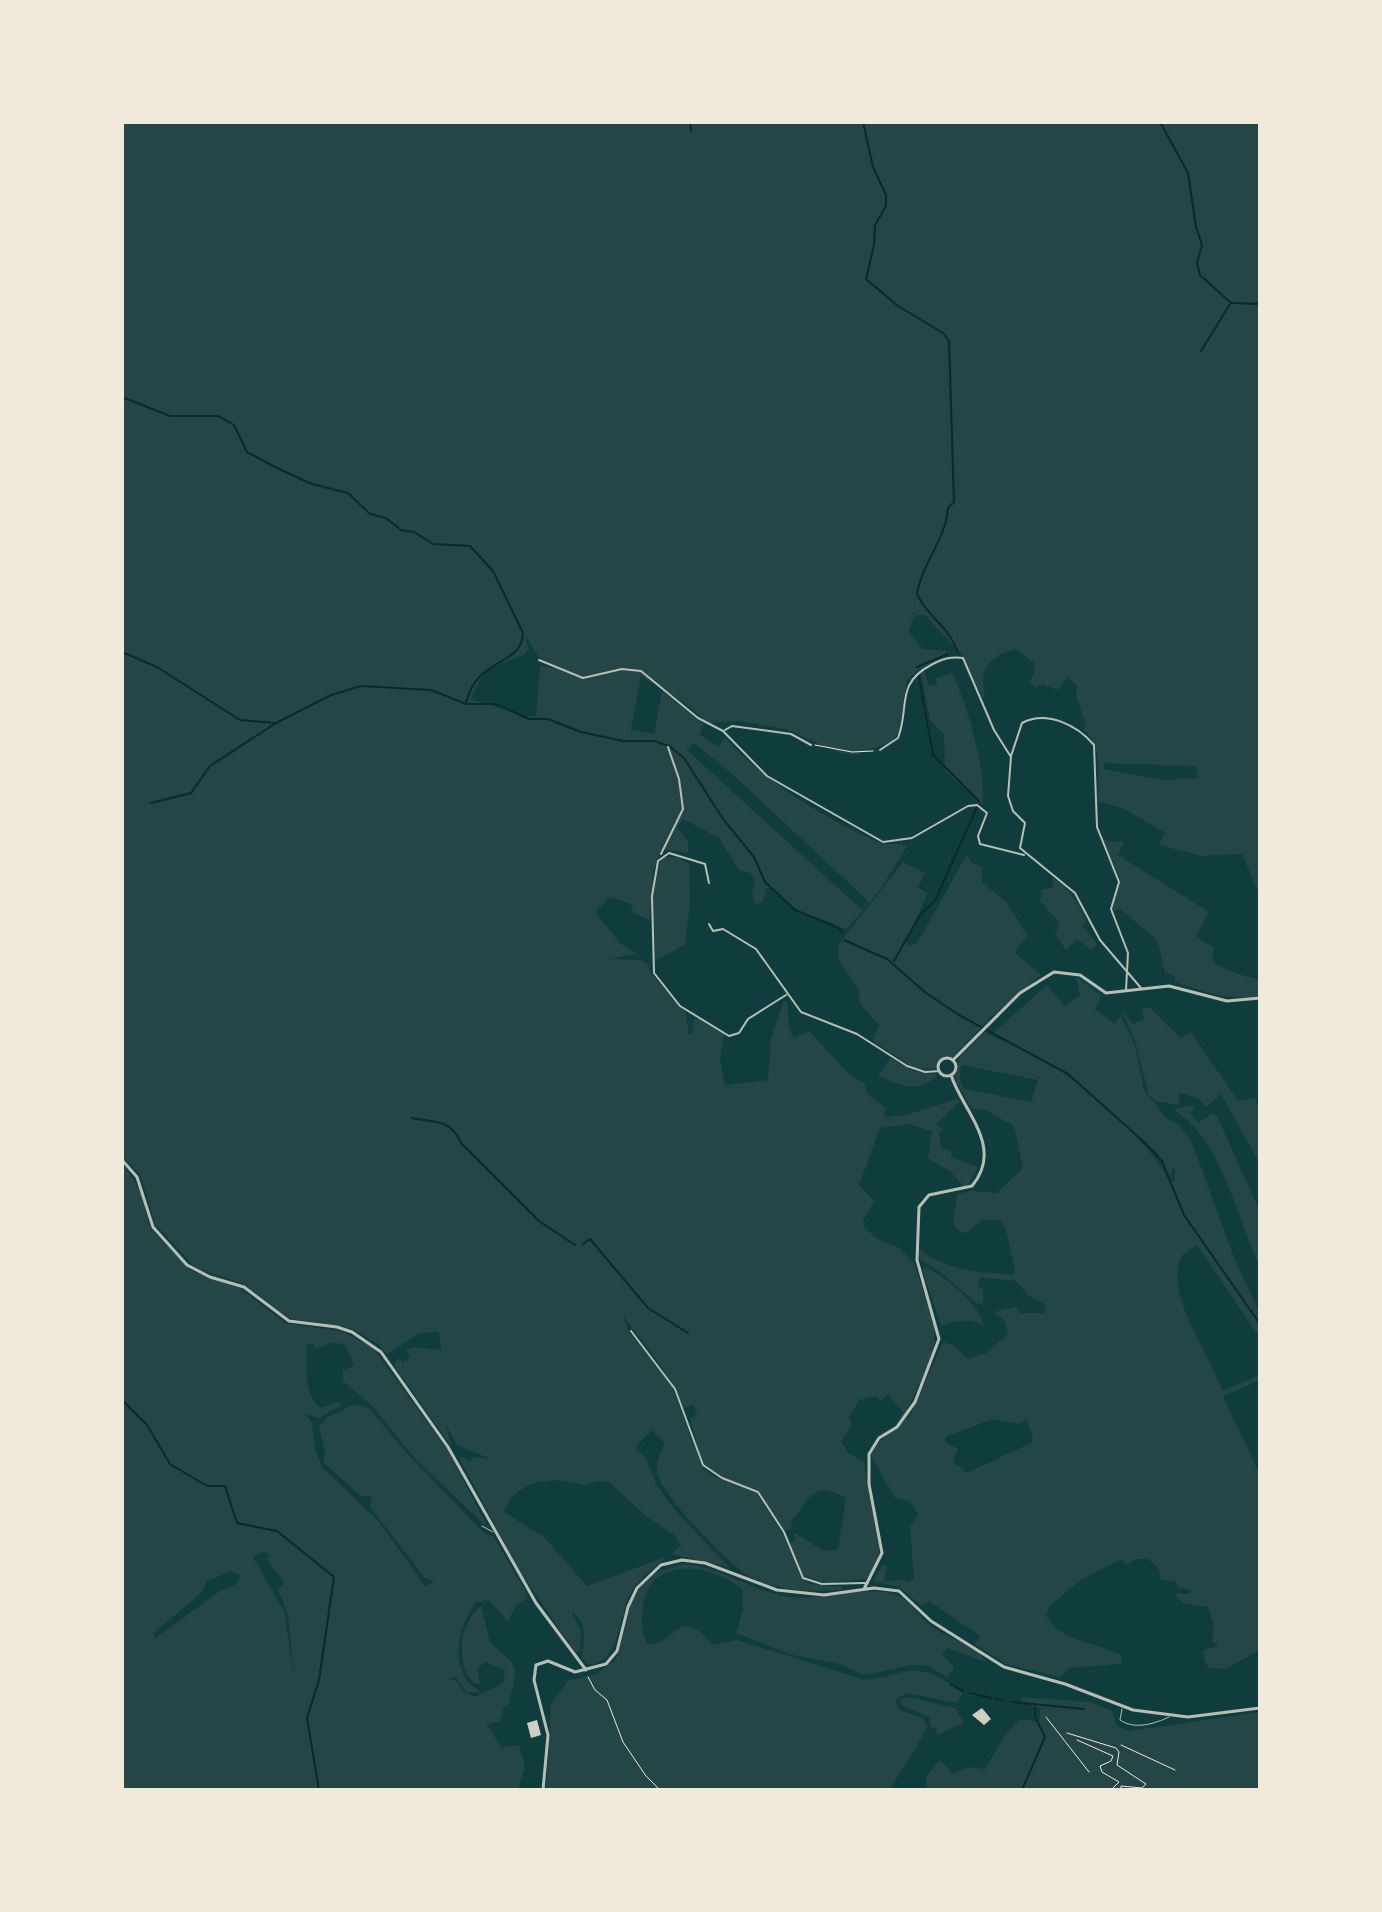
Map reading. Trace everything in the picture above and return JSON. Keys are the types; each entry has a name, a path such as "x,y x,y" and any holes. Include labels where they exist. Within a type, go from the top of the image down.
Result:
{"street":[{"path":"880,750 898,738 906,688 912,678 942,659 957,657 966,664 994,730 1011,757"},
{"path":"539,660 583,678 622,669 641,671 698,718 723,731 767,776 883,842 903,841 968,806 977,805 987,813 978,836 980,844 1024,855 1075,893 1100,940 1141,988"},
{"path":"1024,855 1019,842 1025,823 1013,811 1008,796 1011,757 1022,723 1028,719 1049,718 1071,725 1094,745 1097,827 1119,882 1111,909 1128,953 1126,991"},
{"path":"723,731 732,726 784,732 811,745"},
{"path":"668,747 679,779 683,809 661,857 652,896 652,965 658,980 680,1006 733,1036 754,1014 786,995"},
{"path":"661,857 669,853 705,864 709,883"},
{"path":"709,924 713,931 723,929 756,949 801,1012 857,1034 907,1066 951,1075"},
{"path":"953,1060 1020,993 1054,972 1080,975 1106,993 1169,986 1227,1001 1260,998"},
{"path":"940,1071 943,1059 953,1060"},
{"path":"951,1075 956,1069 953,1060"},
{"path":"864,1589 876,1571 882,1553 869,1484 869,1454 879,1438 897,1427 915,1402 939,1339 917,1260 919,1207 929,1195 972,1186 982,1165 977,1120 959,1097 951,1075"},
{"path":"122,1160 137,1177 153,1227 196,1271 244,1287 289,1321 337,1327 362,1337 381,1352 430,1417 536,1603 586,1670"},
{"path":"631,1331 675,1389 703,1465 722,1478 758,1492 784,1532 803,1578 822,1584 866,1583"},
{"path":"543,1790 548,1735 534,1671 540,1662 548,1661 575,1672 606,1664 613,1658 637,1588 652,1570 670,1562 705,1563 789,1592 824,1595 864,1589 892,1590 906,1595 931,1621 1004,1667 1065,1684 1123,1707 1169,1717 1260,1708"}],"lane":[{"path":"482,1526 496,1532"},
{"path":"1123,1707 1120,1719 1127,1725 1148,1724 1169,1717"}],"path":[{"path":"811,745 852,752 880,750"},
{"path":"586,1670 595,1690 607,1700 623,1742 646,1776 660,1790"},
{"path":"1046,1717 1089,1772"},
{"path":"1067,1733 1116,1748 1119,1752 1117,1765 1146,1784 1142,1788 1124,1785 1121,1790"},
{"path":"1077,1740 1113,1756 1111,1761 1100,1766 1102,1772 1116,1777 1119,1782 1111,1790"},
{"path":"1121,1745 1175,1770"}],"shaded area":[{"path":"122,122 1260,122 1260,896 1242,854 1201,856 1159,845 1165,833 1125,809 1098,801 1097,752 1083,729 1086,725 1076,695 1077,685 1068,678 1057,690 1043,684 1036,688 1030,682 1035,671 1034,663 1016,649 999,655 986,668 983,698 962,655 924,614 914,616 908,632 923,649 947,651 950,655 917,670 907,681 898,733 892,741 856,755 840,753 786,729 738,721 708,723 685,703 641,676 631,730 654,734 662,691 704,725 699,734 718,747 725,738 758,769 816,810 878,842 907,846 880,890 847,929 797,910 773,888 766,888 763,901 756,905 752,895 755,880 751,873 739,870 719,838 683,819 677,827 688,842 688,853 662,849 653,871 650,920 633,913 631,904 610,897 595,912 621,944 637,954 606,959 640,960 647,964 652,975 686,1013 689,1034 692,1034 694,1019 699,1019 724,1034 720,1058 725,1085 768,1080 771,1040 783,1002 787,1001 789,1028 794,1038 809,1031 848,1073 865,1084 866,1093 885,1107 884,1117 906,1115 957,1099 959,1102 936,1125 944,1128 939,1133 941,1148 950,1150 953,1158 978,1167 968,1185 960,1188 963,1186 951,1172 928,1158 932,1131 908,1124 880,1128 859,1185 874,1201 863,1221 864,1227 876,1238 899,1248 914,1263 934,1324 934,1346 907,1411 899,1420 903,1412 888,1394 881,1401 876,1396 859,1400 849,1418 852,1425 841,1442 849,1454 864,1461 877,1522 879,1553 875,1567 866,1579 828,1583 804,1576 791,1547 790,1542 795,1541 793,1532 824,1551 838,1549 846,1498 826,1490 813,1494 791,1521 792,1528 785,1531 758,1490 725,1479 703,1465 690,1419 697,1414 693,1405 684,1408 664,1371 622,1314 629,1332 671,1384 702,1467 715,1477 757,1493 783,1534 802,1579 810,1584 842,1587 842,1590 784,1588 762,1582 741,1571 669,1495 657,1471 665,1443 651,1430 635,1448 646,1458 657,1486 674,1509 729,1567 671,1554 681,1545 673,1534 646,1516 609,1482 595,1481 585,1486 562,1481 538,1482 517,1492 504,1512 544,1537 587,1586 666,1557 631,1592 613,1648 607,1657 588,1664 582,1658 584,1632 580,1620 571,1612 581,1631 580,1650 576,1653 521,1573 459,1458 464,1457 470,1462 473,1457 491,1459 457,1445 446,1425 451,1446 394,1365 398,1358 403,1362 410,1357 406,1350 413,1347 441,1350 439,1331 418,1334 387,1354 378,1344 351,1328 288,1318 244,1284 196,1268 155,1224 141,1176 122,1156","holes":["525,634 538,656 554,668 540,666 536,716 526,717 471,699 484,671 525,654 528,648","694,743 731,773 868,901 862,910 687,750","1104,763 1196,766 1198,778 1162,780 1104,769"]},
{"path":"924,671 929,686 937,684 936,678 952,673 958,685 979,757 982,804 945,771 944,734 930,720 921,673"},
{"path":"1100,835 1108,841 1124,842 1118,855 1209,912 1196,937 1214,948 1212,957 1216,964 1260,980 1260,996 1238,997 1206,992 1175,982 1175,976 1165,972 1157,940 1120,909 1112,911 1120,879"},
{"path":"967,854 971,862 982,867 982,882 1007,903 1028,936 1014,952 1041,975 991,1017 952,1058 941,1058 937,1069 914,1068 873,1041 879,1025 860,1004 858,989 839,961 839,944 903,862 925,873 918,888 928,893 906,942 910,946 918,942"},
{"path":"663,857 677,857 689,864 690,905 685,944 654,962 652,893"},
{"path":"1053,878 1070,892 1081,909 1087,922 1082,925 1097,944 1091,950 1077,939 1066,950 1055,934 1060,923 1040,901 1042,890 1053,887"},
{"path":"1076,976 1101,996 1095,1009 1115,1024 1121,1016 1135,1046 1144,1090 1167,1119 1178,1124 1191,1140 1235,1260 1260,1313 1260,1338 1197,1245 1183,1254 1178,1270 1178,1287 1190,1323 1222,1391 1260,1375 1260,1380 1223,1396 1260,1475 1260,1650 1225,1669 1208,1668 1203,1653 1205,1649 1219,1646 1212,1641 1214,1625 1208,1607 1183,1603 1174,1594 1189,1594 1192,1590 1178,1587 1175,1581 1161,1580 1158,1568 1148,1559 1135,1559 1127,1565 1121,1559 1079,1581 1049,1607 1046,1615 1061,1632 1122,1656 1121,1664 1069,1668 1059,1677 1006,1664 975,1644 980,1636 929,1601 922,1606 899,1587 873,1581 883,1565 887,1565 884,1582 900,1579 908,1582 914,1578 910,1527 918,1515 910,1501 895,1498 871,1456 875,1446 910,1416 943,1342 954,1346 968,1359 986,1353 1008,1334 1005,1321 994,1312 1016,1307 1020,1313 1044,1313 1046,1305 1029,1296 1016,1281 980,1277 978,1288 983,1289 983,1304 976,1303 920,1259 918,1248 939,1262 962,1269 1012,1275 1015,1272 1006,1230 1000,1220 982,1220 967,1233 960,1232 953,1223 957,1194 972,1191 997,1193 1023,1168 1014,1126 987,1111 971,1108 953,1076 959,1058 984,1032 1051,1065 1081,1086 1117,1118 1150,1152 1169,1181 1175,1181 1174,1164 1170,1178 1157,1153 1068,1073 993,1033 1047,985 1065,1006 1080,995","holes":["961,1065 1038,1080 1031,1102 964,1089 960,1078","993,1419 1019,1424 1027,1420 1033,1438 1031,1443 967,1473 953,1462 958,1449 945,1442 945,1437"]},
{"path":"1149,1007 1181,1038 1191,1032 1238,1101 1255,1098 1260,1110 1260,1164 1221,1094 1206,1107 1197,1098 1179,1093 1179,1105 1156,1101 1149,1095 1135,1041 1122,1011 1133,1024 1144,1019 1142,1009"},
{"path":"890,1058 913,1071 938,1075 922,1085 901,1085 878,1076"},
{"path":"1195,1106 1190,1113 1198,1123 1212,1114 1217,1116 1260,1212 1260,1267 1216,1158 1190,1122 1173,1110"},
{"path":"122,1163 139,1188 151,1229 191,1271 238,1287 285,1323 344,1332 373,1348 447,1449 489,1529 416,1460 372,1406 343,1381 343,1370 354,1366 345,1344 331,1343 315,1349 314,1343 306,1344 308,1386 315,1401 321,1408 337,1402 342,1405 319,1418 305,1414 312,1423 315,1449 322,1467 379,1522 425,1586 434,1582 425,1578 370,1507 372,1495 362,1497 323,1462 325,1452 319,1427 328,1417 355,1404 370,1409 411,1458 485,1534 493,1536 527,1597 515,1607 508,1622 489,1600 476,1602 462,1630 459,1661 467,1681 480,1693 467,1692 455,1677 448,1680 455,1680 464,1692 475,1697 503,1683 505,1671 485,1662 478,1668 480,1684 473,1683 464,1664 464,1632 481,1606 490,1642 514,1667 509,1704 504,1706 500,1721 487,1725 502,1748 519,1745 525,1766 518,1790 122,1790","holes":["262,1552 269,1554 267,1560 285,1583 278,1589 288,1615 294,1678 284,1611 253,1557","232,1571 241,1576 235,1585 223,1589 154,1639 155,1632 202,1592 207,1581"]},
{"path":"927,1268 943,1277 970,1301 982,1318 983,1325 962,1321 941,1326 922,1269"},
{"path":"684,1564 789,1597 868,1591 893,1594 909,1603 931,1626 976,1652 986,1662 947,1648 942,1654 954,1668 947,1677 929,1666 912,1665 864,1675 839,1664 793,1655 736,1633 743,1609 742,1589 729,1580 699,1570 669,1572 656,1579 647,1590 642,1621 647,1644 657,1643 684,1627 692,1627 713,1645 737,1640 862,1679 920,1671 942,1679 963,1693 957,1702 907,1693 895,1699 899,1710 923,1718 927,1727 888,1790 546,1790 551,1704 568,1681 596,1674 616,1660 630,1607 640,1588 657,1572"},
{"path":"908,1697 955,1708 964,1723 937,1735 936,1727 931,1728 929,1717 900,1705 902,1699"},
{"path":"1022,1697 1091,1702 1112,1711 1117,1726 1129,1731 1260,1712 1260,1790 927,1790 926,1777 940,1760 953,1774 969,1767 985,1769 1005,1735 1020,1719 1039,1722 1041,1708 1021,1703"}],"building":[{"path":"982,1708 991,1719 984,1725 972,1715"},
{"path":"537,1720 541,1735 531,1738 527,1723"}],"waterway":[{"path":"690,122 691,131"},
{"path":"863,122 873,167 886,195 886,206 875,225 866,279 898,306 943,333 949,341 954,502 948,508 943,530 917,594 949,635 958,652"},
{"path":"1160,122 1188,173 1196,227 1202,245 1197,263 1200,275 1231,303"},
{"path":"1232,303 1260,304"},
{"path":"1201,351 1230,304"},
{"path":"122,397 170,416 218,416 234,425 247,452 277,468 312,484 348,493 370,514 386,518 401,530 414,532 433,544 470,546 493,571 523,633 521,644 515,652 479,677 466,703"},
{"path":"122,652 157,667 240,720 274,723"},
{"path":"917,667 948,654"},
{"path":"919,677 933,755 979,801"},
{"path":"151,803 191,793 210,766 276,723 331,695 361,686 431,690 466,704 496,704 529,719 548,719 581,732 623,741 654,741 669,746 684,758 723,819 754,857 765,882 795,910 839,928 842,933"},
{"path":"894,961 920,915 935,901 977,807"},
{"path":"844,940 887,959 926,993 959,1015 1068,1074 1144,1142 1162,1161 1184,1215 1260,1324"},
{"path":"412,1118 441,1123 452,1129 461,1143 539,1221 575,1245"},
{"path":"583,1244 590,1239 648,1308 688,1333"},
{"path":"122,1400 147,1425 170,1464 207,1486 225,1486 237,1523 277,1531 334,1577 319,1680 307,1718 319,1790"},
{"path":"950,1684 963,1691"},
{"path":"970,1693 991,1698"},
{"path":"995,1699 1002,1700"},
{"path":"1012,1702 1084,1709"},
{"path":"1022,1790 1045,1737 1035,1717 1035,1704"}]}
